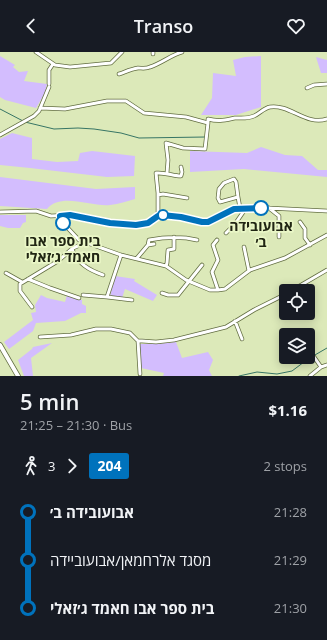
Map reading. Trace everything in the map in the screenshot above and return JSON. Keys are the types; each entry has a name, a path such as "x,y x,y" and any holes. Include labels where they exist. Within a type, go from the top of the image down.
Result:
{"main road":[{"path":"0,345 18,376"}],"street":[{"path":"36,52 53,64 70,67 111,63 122,52"},
{"path":"119,74 132,69 147,69 153,67 167,60 174,54 182,52"},
{"path":"0,136 34,116 40,108 49,85 49,70 53,64"},
{"path":"307,88 314,85 327,84"},
{"path":"40,108 65,109 107,101 126,101 144,113 186,117 208,123"},
{"path":"167,173 168,160 166,143 183,148 205,149 208,119 215,121 227,121 236,118 246,119 270,107 284,109 304,118 313,120 327,119"},
{"path":"158,216 156,173 167,173 181,176 181,167"},
{"path":"238,197 221,202 218,198 219,189 224,183 234,179 236,182 240,208"},
{"path":"158,195 163,194 187,198"},
{"path":"0,212 36,211 51,216 70,215 110,223 136,225 148,223 158,216 181,217 208,222 229,211 240,208 327,211"},
{"path":"226,233 235,224 246,208"},
{"path":"268,208 279,216 279,237"},
{"path":"60,216 64,224 79,240 121,255 166,266 182,278 204,288 218,290 230,286 257,266 285,258 327,235"},
{"path":"300,222 305,229 305,238 310,245"},
{"path":"137,258 148,245 149,240 162,237 183,237 197,240"},
{"path":"166,266 168,250 174,249 174,237"},
{"path":"217,240 213,246 218,260 212,272 218,290"},
{"path":"32,307 20,291 19,286 22,282 58,261 72,249 85,242"},
{"path":"148,245 154,244"},
{"path":"244,247 249,271"},
{"path":"72,249 79,262 93,271 103,275"},
{"path":"107,297 121,255"},
{"path":"162,293 168,295 178,295 202,266"},
{"path":"303,284 327,270"},
{"path":"6,273 22,282"},
{"path":"28,279 79,298"},
{"path":"83,296 132,300"},
{"path":"138,341 156,342 174,340 219,329 279,298"},
{"path":"235,321 242,339"},
{"path":"40,337 71,335 96,328 130,333 138,341 140,374"},
{"path":"315,359 320,367"},
{"path":"310,376 320,367 327,365"}],"shaded area":[{"path":"0,56 15,65 13,67 19,72 28,71 24,81 47,84 45,93 36,108 5,100 0,97"},
{"path":"261,56 261,107 236,115 201,115 212,98 213,73 236,76 233,60 245,57"},
{"path":"316,57 327,60 327,73 321,73"},
{"path":"12,133 32,138 32,159 57,162 78,161 80,153 92,151 135,156 134,176 107,177 0,165 0,139"},
{"path":"261,147 285,155 302,156 318,170 327,170 327,177 244,169 190,172 190,151 247,153"},
{"path":"0,177 96,189 135,187 135,199 110,205 77,201 60,201 47,209 0,206"},
{"path":"0,215 26,215 26,222 23,223 20,228 0,226"},
{"path":"115,276 135,279 134,281 157,295 153,301 125,289 122,298 110,296"},
{"path":"41,295 65,302 67,295 82,300 82,304 86,306 86,313 81,313 65,321 36,323 33,331 9,349 4,342 33,320 31,313 36,312 35,305"},
{"path":"176,342 182,358 208,352 213,360 209,370 212,376 163,376 164,373 141,368 139,344"},
{"path":"52,343 31,358 33,376 24,376 18,360 33,347"}],"waterway":[{"path":"0,109 23,121"},
{"path":"25,122 54,129 94,129 121,133 139,138 206,137"},
{"path":"239,376 257,372 277,374 292,371 308,359 327,348"}],"bus line":[{"name":"204","path":"63,223 60,216 65,215 94,221 136,225 148,223 162,215 208,222 234,209 261,208"}],"place":[{"name":"אבועובידה ב׳","path":"261,208"},
{"name":"בית ספר אבו חאמד ג׳זאלי","path":"63,223"}]}
